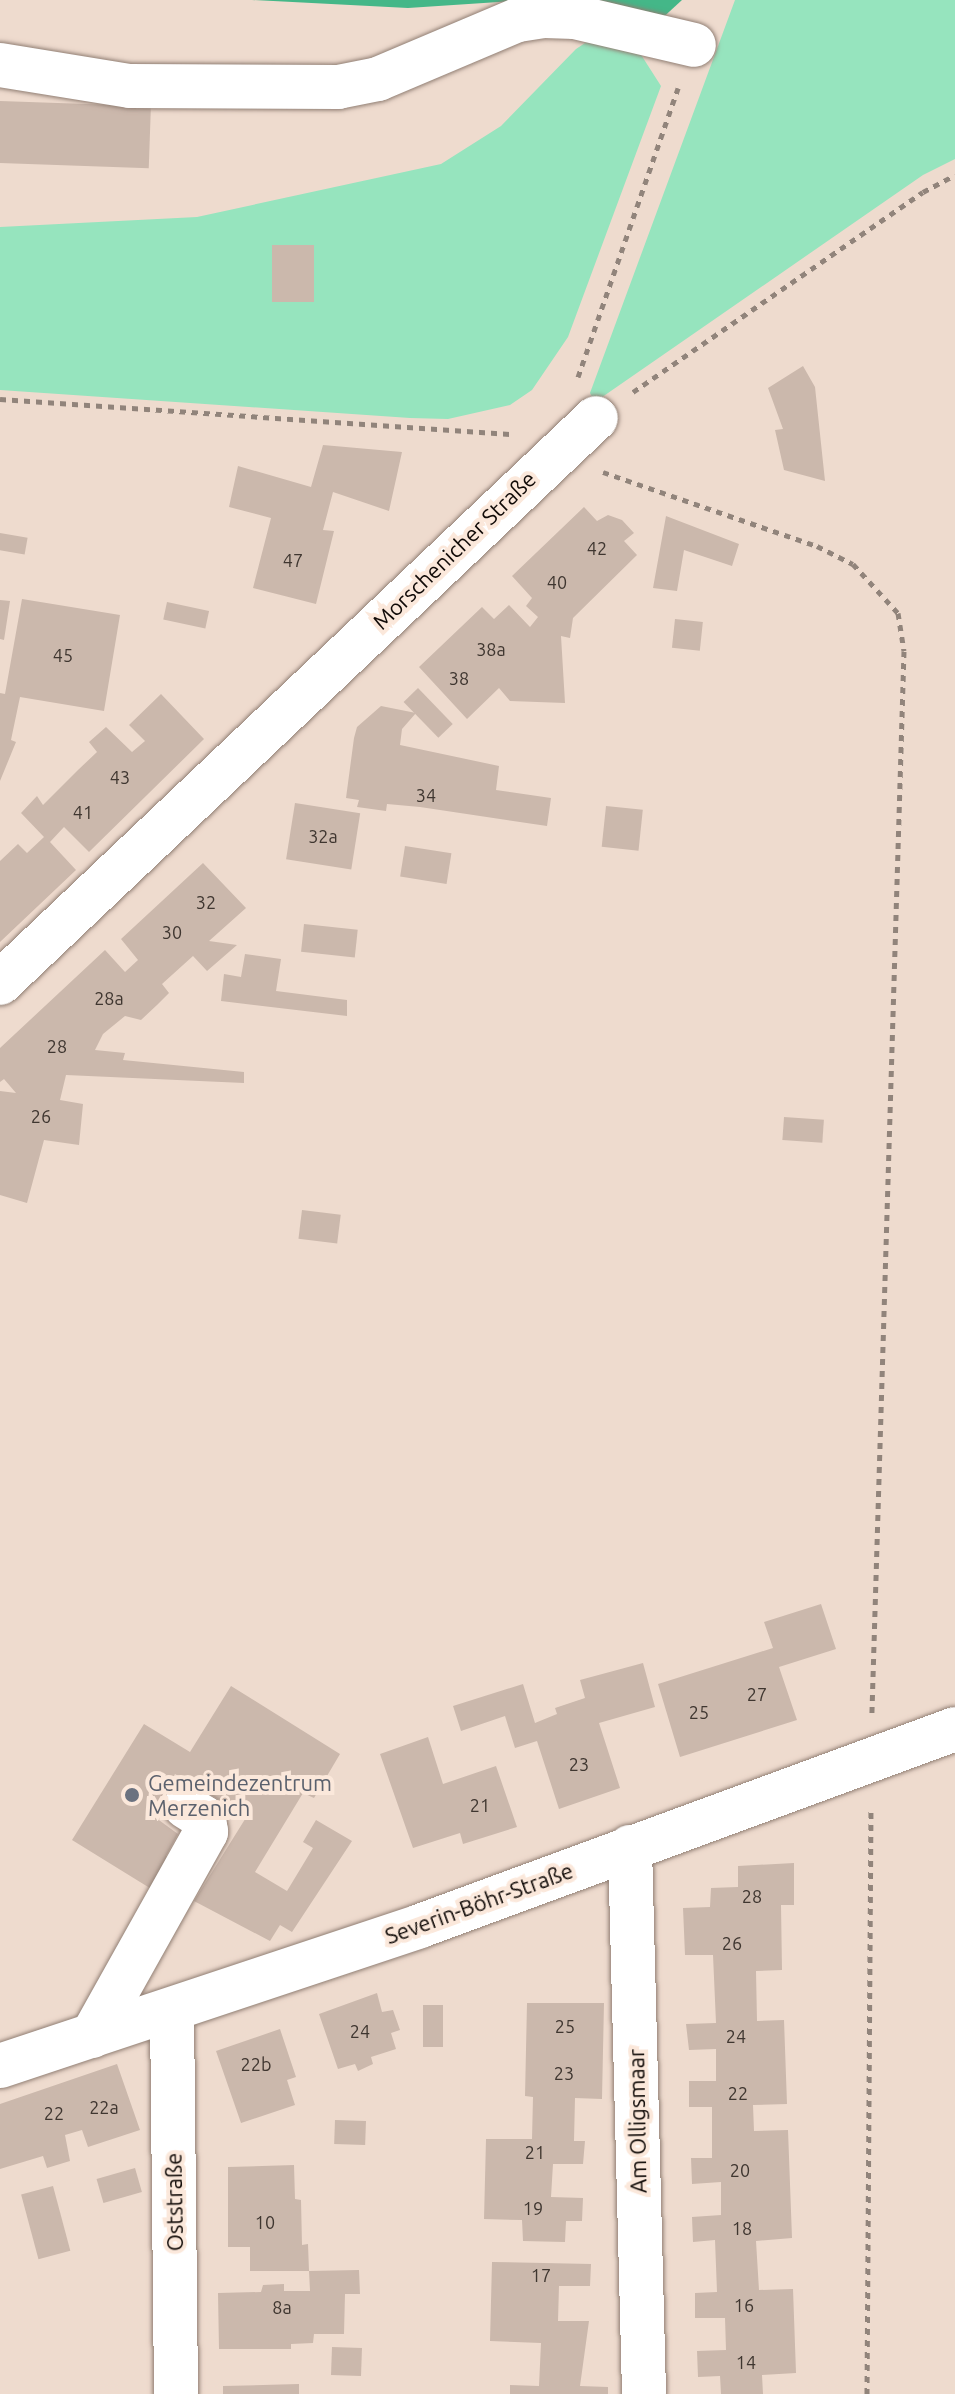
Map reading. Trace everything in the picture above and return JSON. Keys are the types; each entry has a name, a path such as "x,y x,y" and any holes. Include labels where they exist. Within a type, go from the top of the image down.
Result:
{"street":[{"path":"0,65 130,86 338,87 378,79 518,20 544,16 575,17 694,45"},
{"name":"Morschenicher Straße","path":"0,983 554,455 586,402"},
{"name":"Severin-Böhr-Straße","path":"0,2066 420,1926 871,1757 955,1729"},
{"path":"92,2036 206,1832 204,1818 185,1806"},
{"name":"Am Olligsmaar","path":"630,1847 644,2394"},
{"name":"Oststraße","path":"172,2010 176,2394"}],"path":[{"path":"586,402 694,45"},
{"path":"586,402 955,175"},
{"path":"0,399 522,435 554,455 817,546 853,564 898,613 904,651 871,1757 867,2394"}],"green space":[{"path":"252,0 529,0 408,8"},
{"path":"564,0 682,0 657,23"},
{"path":"735,0 955,0 955,159 923,175 595,402 590,393"},
{"path":"594,37 638,50 661,86 568,337 532,390 510,405 448,419 410,418 0,390 0,227 197,217 441,164 501,126 576,49"}],"building":[{"path":"0,101 151,106 149,168 0,163"},
{"path":"272,245 314,245 314,302 272,302"},
{"path":"803,366 815,387 825,481 784,470 775,430 783,429 768,388"},
{"path":"323,445 402,452 389,511 333,492 323,530 334,531 316,604 253,588 271,518 229,507 238,466 311,487"},
{"path":"584,507 597,521 608,515 622,520 634,533 624,541 637,555 573,618 570,638 561,636 565,703 510,701 499,688 467,719 419,667 482,607 494,619 509,605 530,627 538,617 526,606 532,598 512,576"},
{"path":"666,516 739,544 732,566 684,550 677,591 653,588"},
{"path":"0,533 28,538 25,555 0,550"},
{"path":"22,599 120,615 104,711 20,697 11,740 16,742 0,781 0,693 5,694"},
{"path":"0,600 10,601 4,640 0,639"},
{"path":"167,602 209,611 205,629 163,620"},
{"path":"675,619 703,622 700,651 672,648"},
{"path":"418,688 453,724 438,738 404,702"},
{"path":"161,694 204,739 89,852 64,827 50,842 76,870 0,942 0,861 18,844 27,853 44,837 21,813 37,796 43,805 97,752 89,742 106,727 132,752 145,741 129,725"},
{"path":"381,706 416,713 402,729 400,745 499,766 496,790 551,798 547,826 420,807 387,804 386,811 357,807 359,800 346,798 354,738 357,727"},
{"path":"295,803 360,813 351,870 286,859"},
{"path":"606,806 643,810 639,851 602,847"},
{"path":"405,846 451,853 447,884 400,877"},
{"path":"203,863 246,908 209,941 237,945 207,971 193,956 162,984 169,993 157,1005 141,1020 125,1016 103,1034 95,1050 125,1053 123,1060 244,1072 244,1083 66,1075 60,1100 83,1104 79,1145 44,1140 27,1203 0,1195 0,1091 16,1093 4,1079 0,1082 0,1048 105,950 125,972 138,960 121,939"},
{"path":"304,924 358,930 355,957 301,952"},
{"path":"245,954 281,959 276,991 347,1000 347,1016 221,1001 224,974 241,977"},
{"path":"784,1117 824,1120 822,1143 782,1140"},
{"path":"302,1210 341,1215 337,1244 298,1239"},
{"path":"821,1604 836,1649 779,1667 797,1720 680,1757 658,1684 773,1648 764,1622"},
{"path":"643,1663 655,1707 599,1723 620,1788 559,1809 537,1741 515,1748 505,1716 461,1731 453,1706 523,1684 535,1723 557,1714 555,1708 585,1698 580,1680"},
{"path":"231,1686 340,1754 314,1798 303,1793 255,1872 287,1891 313,1848 303,1842 316,1820 352,1841 292,1932 280,1925 270,1941 194,1901 247,1816 175,1774 152,1815 178,1834 166,1856 171,1860 153,1890 72,1840 144,1724 190,1752"},
{"path":"428,1737 443,1784 496,1766 517,1827 463,1844 460,1833 413,1848 380,1754"},
{"path":"794,1863 794,1905 781,1905 782,1970 756,1971 757,2021 784,2020 787,2104 753,2105 754,2131 788,2130 792,2238 756,2241 759,2290 793,2289 796,2373 762,2375 763,2394 721,2394 720,2376 698,2377 697,2351 726,2350 725,2318 695,2318 695,2293 717,2292 715,2240 693,2242 692,2217 721,2215 721,2182 692,2184 691,2158 712,2158 712,2107 689,2107 689,2081 716,2081 716,2049 689,2050 686,2024 716,2023 713,1955 685,1955 683,1908 710,1907 711,1888 738,1887 738,1866"},
{"path":"377,1993 382,2012 393,2010 400,2030 391,2033 396,2049 371,2057 373,2064 358,2071 355,2064 338,2069 319,2014"},
{"path":"527,2003 604,2003 602,2099 575,2098 574,2141 585,2141 583,2164 553,2164 551,2197 583,2198 582,2221 566,2221 565,2242 523,2241 522,2220 484,2219 486,2139 532,2139 533,2097 525,2096"},
{"path":"423,2005 443,2005 443,2047 423,2047"},
{"path":"280,2029 296,2077 287,2080 295,2105 241,2123 216,2051"},
{"path":"117,2064 140,2130 88,2147 82,2130 65,2135 70,2161 47,2168 43,2156 0,2169 0,2104"},
{"path":"335,2120 366,2121 365,2145 334,2144"},
{"path":"294,2165 295,2199 301,2200 302,2245 308,2244 309,2271 250,2271 250,2247 228,2247 228,2167"},
{"path":"135,2168 142,2192 103,2203 97,2179"},
{"path":"53,2186 70,2251 38,2259 21,2195"},
{"path":"492,2262 591,2264 590,2286 559,2286 558,2321 589,2321 580,2386 608,2387 608,2394 510,2394 510,2385 539,2386 541,2343 490,2341"},
{"path":"359,2270 360,2294 345,2294 344,2334 314,2334 313,2343 291,2344 291,2349 219,2349 218,2293 261,2292 263,2285 284,2284 284,2291 310,2291 309,2271"},
{"path":"332,2347 362,2348 361,2376 331,2375"},
{"path":"299,2384 299,2394 223,2394 223,2386"}],"place":[{"name":"Gemeindezentrum Merzenich","path":"132,1795"}]}
